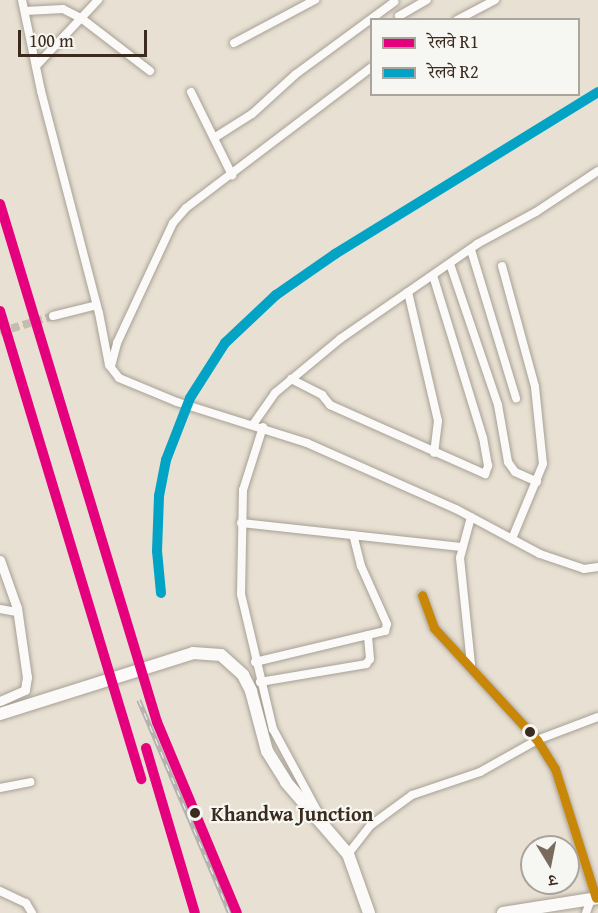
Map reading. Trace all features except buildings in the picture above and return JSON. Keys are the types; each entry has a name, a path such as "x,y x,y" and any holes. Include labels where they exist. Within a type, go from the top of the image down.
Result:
{"highway":[{"path":"0,714 194,653 211,652 231,662 251,691 267,751 299,801 330,831 348,854 369,913"},
{"path":"503,913 595,898"}],"street":[{"path":"22,0 36,66 111,368 129,385 254,423 471,517 567,564 598,567"},
{"path":"36,66 98,0"},
{"path":"234,43 315,0"},
{"path":"371,18 394,1 400,18 427,0"},
{"path":"461,18 495,0"},
{"path":"25,11 63,9 81,18 150,71"},
{"path":"214,138 252,114 296,74 370,19"},
{"path":"111,368 117,343 173,223 370,69"},
{"path":"190,92 232,175"},
{"path":"254,423 275,393 291,379 408,292 598,171"},
{"path":"471,250 516,398"},
{"path":"450,264 498,405 508,462 515,472 537,482"},
{"path":"502,266 535,387 543,464 512,539"},
{"path":"291,379 322,395 330,405 482,475 488,472 483,438 433,275"},
{"path":"408,292 438,421 435,453"},
{"path":"53,316 97,305"},
{"path":"263,427 243,490 240,523 241,594 260,682 285,756 330,831"},
{"path":"471,517 462,547 461,575 471,664"},
{"path":"240,523 462,547"},
{"path":"255,662 384,631 387,624 361,566 353,535"},
{"path":"0,560 17,612 27,677 25,690 0,701"},
{"path":"422,595 428,620 471,664 537,740 555,769 595,898 586,913"},
{"path":"0,609 17,612"},
{"path":"260,682 366,663 370,659 368,635"},
{"path":"348,854 371,825 412,795 500,763 537,740 598,717"},
{"path":"0,789 30,782"},
{"path":"0,891 26,903 32,913"}],"tunnel":[{"path":"0,332 53,316"}],"railway":[{"path":"161,593 157,551 159,496 166,460 190,398 225,343 276,295 335,254 598,92"},
{"path":"139,700 230,913"}],"rail line":[{"name":"R2","path":"161,593 157,551 159,496 166,460 190,398 225,343 276,295 335,254 598,92"},
{"name":"R1","path":"0,204 157,722 237,913"},
{"name":"R1","path":"0,311 141,779"},
{"name":"R1","path":"146,748 195,913"}],"transit line":[{"path":"422,595 434,628 537,740 555,769 596,898"}],"place":[{"name":"Khandwa Junction","path":"195,813"}]}
